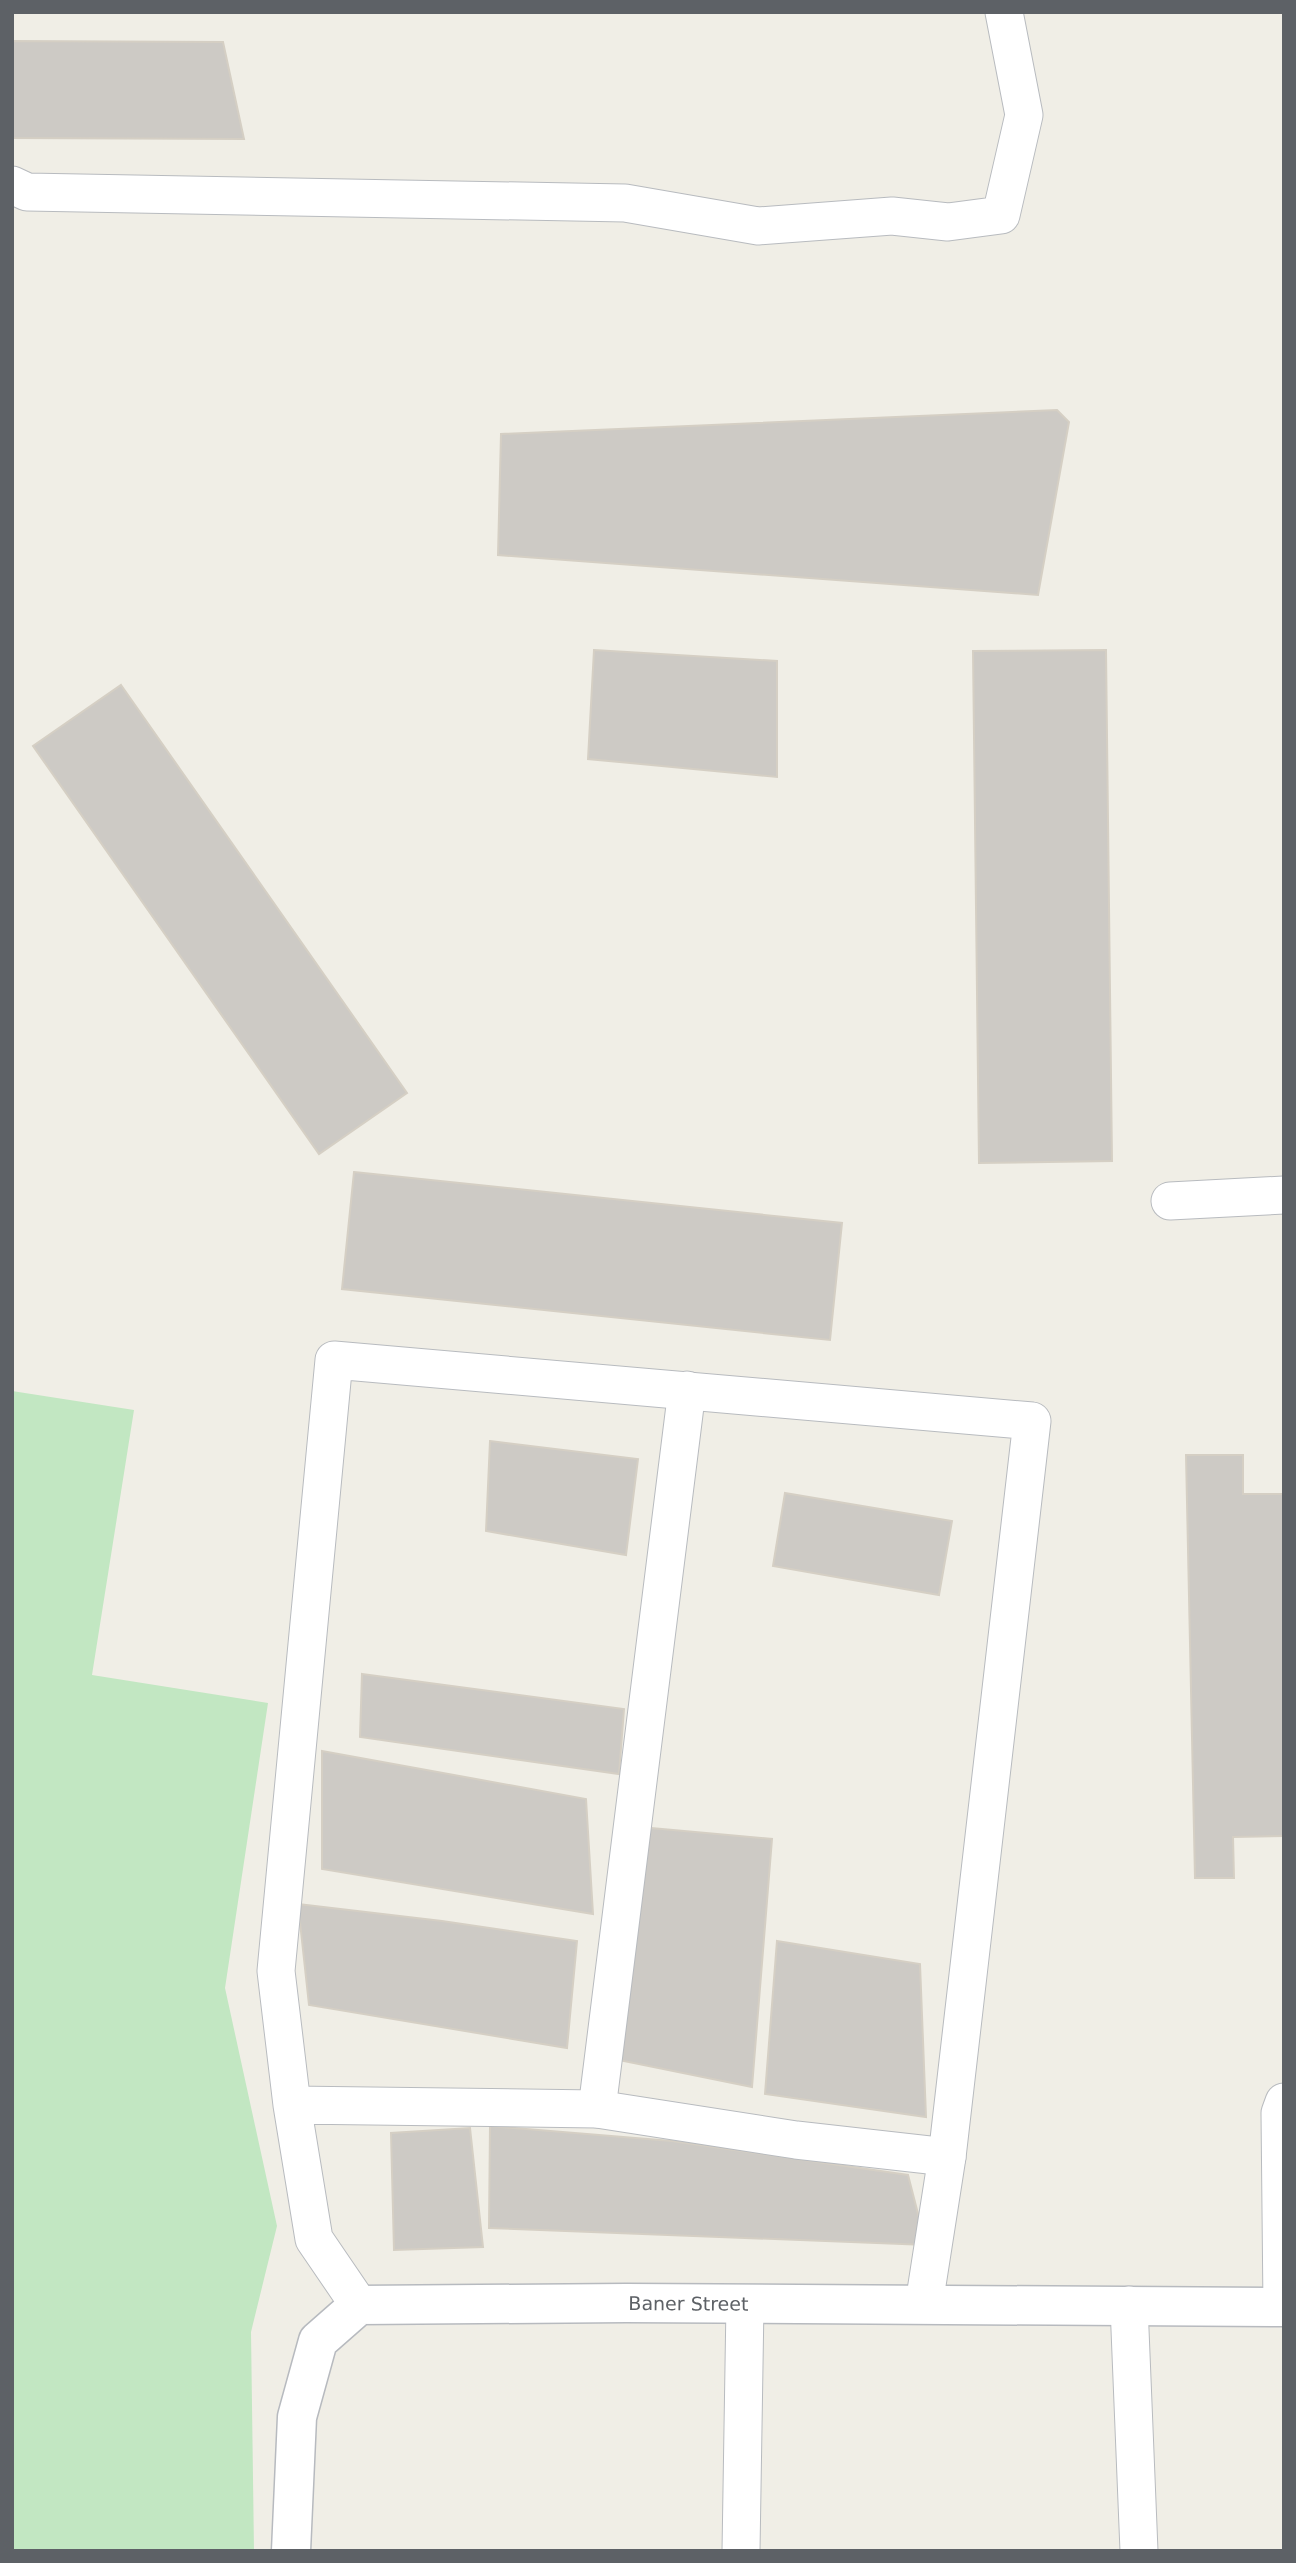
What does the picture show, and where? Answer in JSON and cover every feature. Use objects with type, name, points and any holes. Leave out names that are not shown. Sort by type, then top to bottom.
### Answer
[{"type":"street","points":[[12,185],[27,192],[625,203],[758,226],[892,216],[948,222],[1001,215],[1024,115],[1004,12]]},
{"type":"street","points":[[1170,1201],[1284,1195]]},
{"type":"street","points":[[291,2551],[297,2417],[318,2341],[359,2305],[314,2239],[292,2105],[276,1971],[334,1360],[1032,1421],[947,2157],[924,2304]]},
{"type":"street","points":[[597,2109],[687,1390]]},
{"type":"street","points":[[1283,2307],[1280,2113],[1284,2102]]},
{"type":"street","points":[[292,2105],[597,2109],[796,2140],[947,2157]]},
{"type":"street","points":[[741,2551],[745,2304]]},
{"type":"street","name":"Baner Street","points":[[359,2305],[924,2304],[1283,2307]]},
{"type":"street","points":[[1129,2305],[1139,2551]]},
{"type":"green space","points":[[12,1391],[134,1410],[92,1675],[268,1703],[225,1988],[277,2226],[251,2332],[254,2551],[12,2551]]},
{"type":"building","points":[[12,41],[223,42],[244,139],[12,138]]},
{"type":"building","points":[[1057,410],[1069,422],[1038,595],[498,555],[501,434]]},
{"type":"building","points":[[594,650],[777,661],[777,777],[588,759]]},
{"type":"building","points":[[1106,650],[1112,1161],[979,1163],[973,651]]},
{"type":"building","points":[[121,685],[407,1093],[319,1154],[33,746]]},
{"type":"building","points":[[354,1172],[842,1223],[830,1340],[342,1289]]},
{"type":"building","points":[[490,1441],[638,1459],[626,1555],[486,1531]]},
{"type":"building","points":[[1186,1455],[1243,1455],[1243,1494],[1284,1494],[1284,1836],[1233,1837],[1234,1878],[1195,1878]]},
{"type":"building","points":[[785,1493],[952,1521],[939,1595],[773,1566]]},
{"type":"building","points":[[362,1674],[624,1709],[619,1774],[360,1737]]},
{"type":"building","points":[[322,1751],[586,1799],[593,1914],[322,1869]]},
{"type":"building","points":[[640,1827],[772,1839],[752,2087],[604,2057]]},
{"type":"building","points":[[298,1904],[577,1941],[567,2048],[309,2005]]},
{"type":"building","points":[[777,1941],[920,1964],[926,2117],[765,2094]]},
{"type":"building","points":[[490,2126],[672,2141],[908,2175],[926,2245],[489,2228]]},
{"type":"building","points":[[470,2128],[483,2247],[394,2250],[391,2133]]}]
